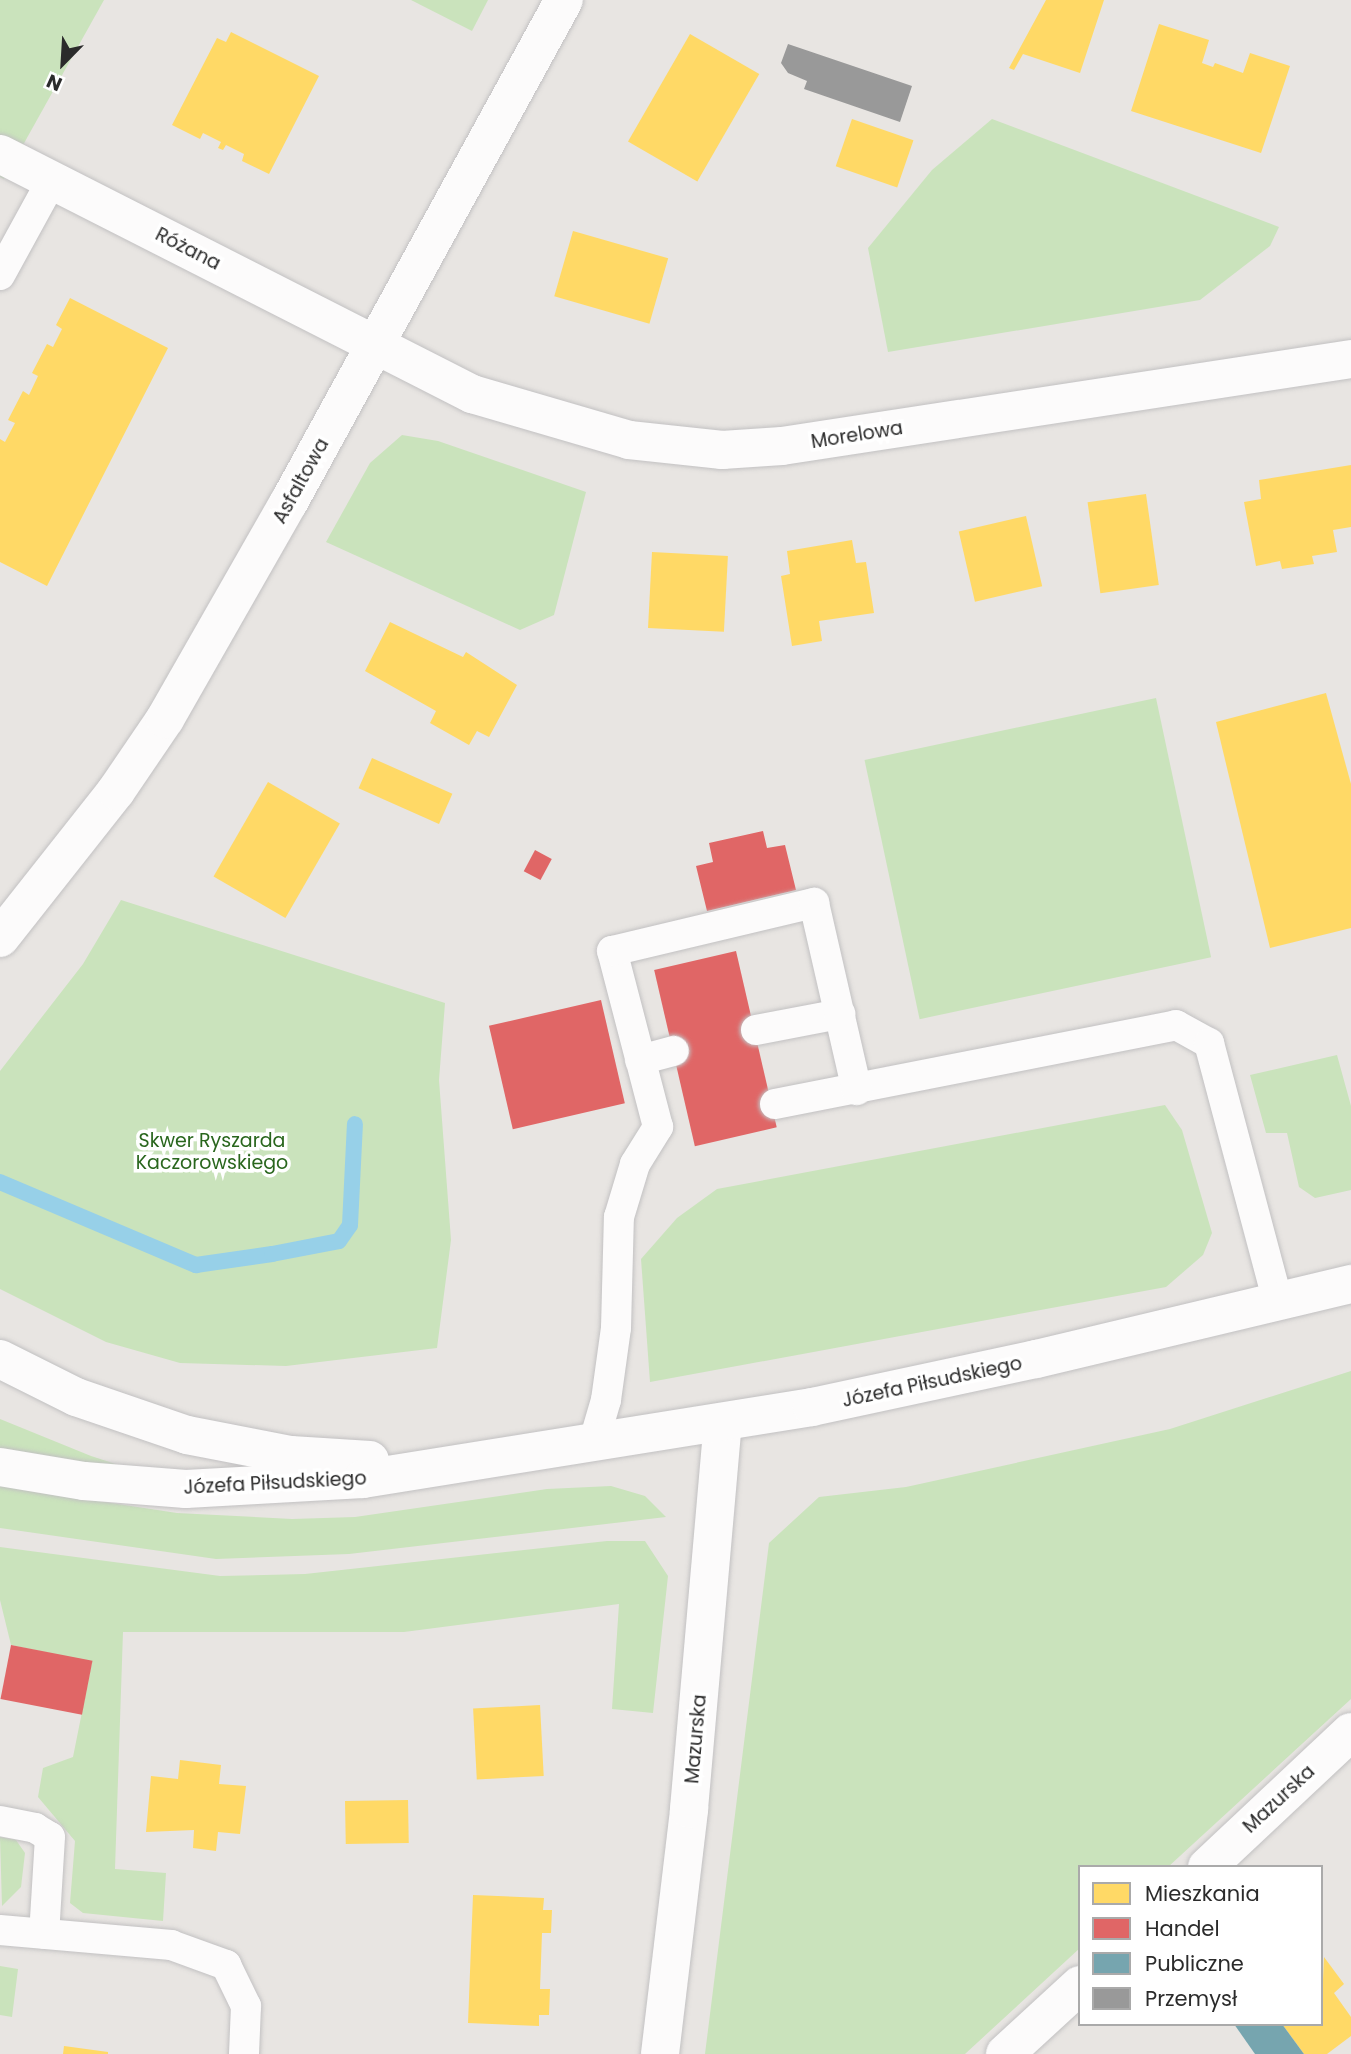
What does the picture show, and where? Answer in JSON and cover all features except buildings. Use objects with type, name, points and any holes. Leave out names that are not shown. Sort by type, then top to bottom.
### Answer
[{"type":"street","name":"Asfaltowa","points":[[0,938],[116,791],[159,728],[376,345],[564,0]]},
{"type":"street","name":"Różana","points":[[0,154],[376,345]]},
{"type":"street","name":"Morelowa","points":[[376,345],[472,394],[583,428],[629,440],[722,450],[803,443],[1351,359]]},
{"type":"street","name":"Józefa Piłsudskiego","points":[[0,1467],[134,1486],[242,1488],[363,1479],[508,1452],[723,1422],[1009,1365],[1351,1284]]},
{"type":"street","name":"Józefa Piłsudskiego","points":[[0,1359],[118,1414],[258,1450],[368,1460],[508,1452]]},
{"type":"street","name":"Mazurska","points":[[660,2054],[689,1809],[723,1422]]},
{"type":"street","name":"Mazurska","points":[[1209,1865],[1351,1732]]},
{"type":"street","points":[[1005,2054],[1078,1987]]},
{"type":"lane","points":[[0,275],[52,180]]},
{"type":"lane","points":[[594,1441],[606,1400],[617,1328],[618,1217],[635,1164],[657,1127],[612,951],[814,903],[857,1090]]},
{"type":"lane","points":[[756,1030],[840,1014]]},
{"type":"lane","points":[[775,1104],[857,1090],[1176,1025],[1209,1043],[1278,1303]]},
{"type":"lane","points":[[640,1060],[674,1051]]},
{"type":"lane","points":[[0,1821],[35,1828],[50,1837],[44,1934]]},
{"type":"lane","points":[[0,1930],[170,1945],[226,1965],[246,2006],[244,2054]]},
{"type":"green space","points":[[0,0],[104,0],[4,179],[0,177]]},
{"type":"green space","points":[[411,0],[488,0],[472,31]]},
{"type":"green space","points":[[992,119],[1279,227],[1270,246],[1200,300],[888,352],[868,248],[932,170]]},
{"type":"green space","points":[[402,435],[438,441],[586,492],[554,615],[520,630],[326,542],[370,463]]},
{"type":"green space","points":[[1156,698],[1211,957],[920,1019],[865,760]]},
{"type":"green space","name":"Skwer Ryszarda Kaczorowskiego","points":[[121,900],[445,1003],[439,1080],[451,1240],[437,1348],[286,1366],[180,1363],[106,1342],[0,1289],[0,1071],[83,964]]},
{"type":"green space","points":[[1337,1055],[1351,1106],[1351,1190],[1315,1198],[1299,1187],[1287,1133],[1266,1133],[1250,1075]]},
{"type":"green space","points":[[1165,1105],[1182,1130],[1212,1233],[1203,1255],[1166,1287],[650,1382],[641,1259],[677,1218],[717,1189]]},
{"type":"green space","points":[[1351,1371],[1351,1699],[1170,1865],[1078,1865],[1078,1950],[965,2054],[705,2054],[769,1543],[819,1497],[906,1487],[1170,1429]]},
{"type":"green space","points":[[0,1419],[91,1456],[165,1480],[0,1450]]},
{"type":"green space","points":[[0,1486],[177,1513],[292,1519],[355,1517],[547,1489],[611,1486],[645,1496],[666,1517],[349,1554],[216,1559],[0,1528]]},
{"type":"green space","points":[[607,1541],[645,1541],[668,1576],[653,1713],[612,1709],[619,1604],[404,1632],[123,1632],[115,1869],[166,1873],[163,1921],[83,1913],[70,1903],[75,1841],[38,1797],[43,1768],[73,1757],[92,1662],[11,1645],[0,1600],[0,1547],[220,1576],[305,1574]]},
{"type":"green space","points":[[0,1837],[16,1840],[25,1853],[21,1887],[2,1906]]},
{"type":"green space","points":[[0,1966],[18,1969],[12,2017],[0,2015]]},
{"type":"waterway","points":[[0,1182],[196,1265],[272,1254],[339,1241],[350,1225],[355,1124]]}]
